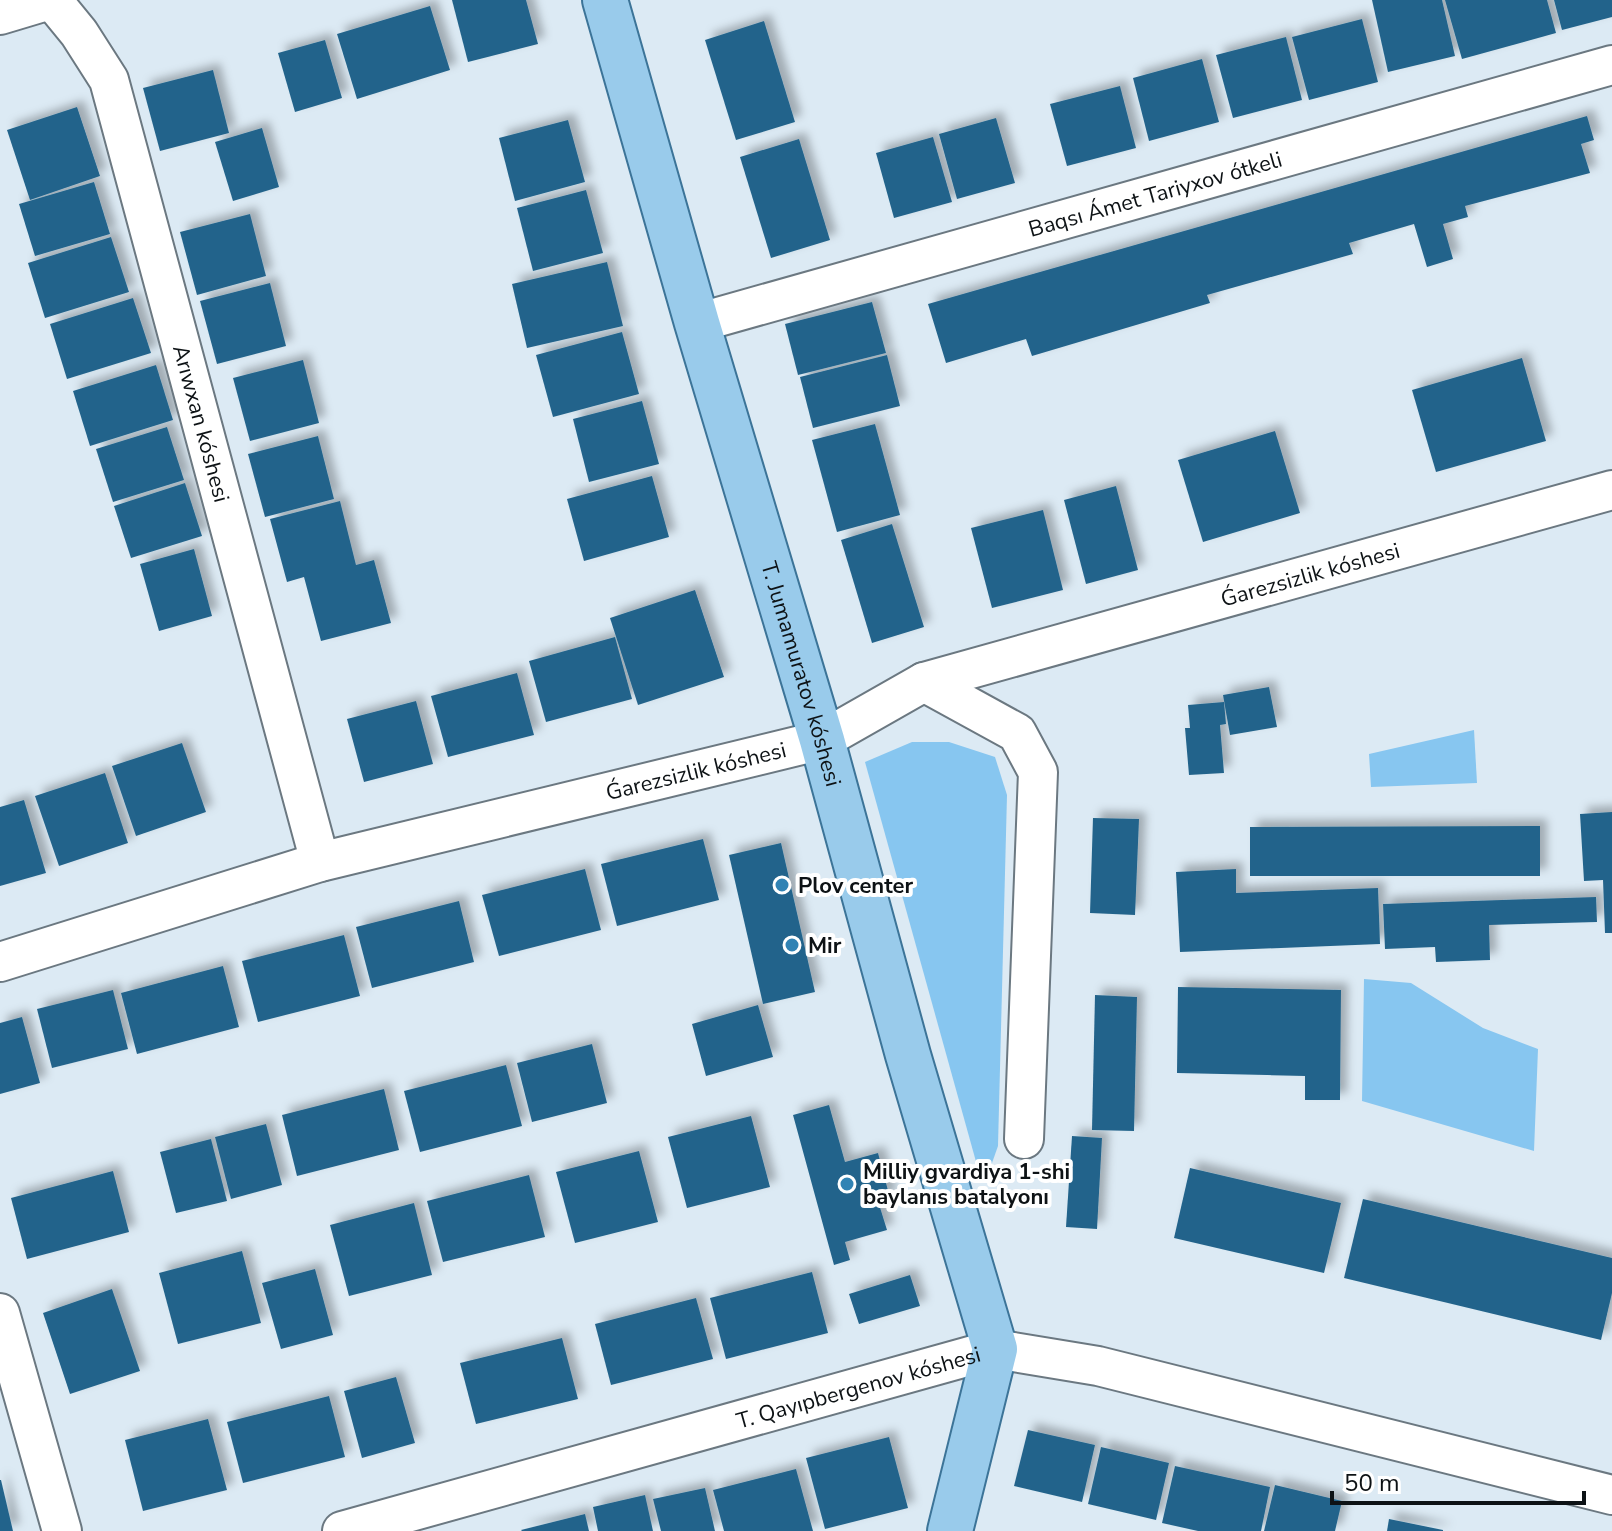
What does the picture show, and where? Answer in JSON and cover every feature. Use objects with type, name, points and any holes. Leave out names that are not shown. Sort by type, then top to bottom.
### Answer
[{"type":"main road","name":"T. Jumamuratov kóshesi","points":[[605,0],[697,323],[822,740],[908,1055],[995,1349]]},
{"type":"main road","points":[[950,1531],[995,1349]]},
{"type":"street","points":[[0,15],[51,0]]},
{"type":"street","name":"Arıwxan kóshesi","points":[[51,0],[79,33],[109,80],[320,862]]},
{"type":"street","name":"Baqsı Ámet Tariyxov ótkeli","points":[[697,323],[1612,65]]},
{"type":"street","name":"Ǵarezsizlik kóshesi","points":[[0,962],[320,862],[822,740],[924,682],[1612,490]]},
{"type":"street","points":[[924,682],[1017,733],[1038,772],[1024,1139]]},
{"type":"street","points":[[0,1313],[62,1531]]},
{"type":"street","name":"T. Qayıpbergenov kóshesi","points":[[342,1531],[995,1349],[1098,1366],[1612,1495]]},
{"type":"shaded area","points":[[1474,730],[1477,783],[1371,787],[1369,754]]},
{"type":"shaded area","points":[[912,742],[949,742],[995,757],[1007,795],[998,1146],[992,1163],[980,1176],[865,762]]},
{"type":"shaded area","points":[[1364,979],[1411,983],[1483,1028],[1538,1049],[1534,1151],[1362,1101]]},
{"type":"building","points":[[452,0],[526,0],[538,44],[468,62]]},
{"type":"building","points":[[1372,0],[1442,0],[1455,56],[1388,72]]},
{"type":"building","points":[[1445,0],[1547,0],[1556,33],[1462,59]]},
{"type":"building","points":[[1554,0],[1612,0],[1612,17],[1562,30]]},
{"type":"building","points":[[430,6],[450,70],[357,99],[337,34]]},
{"type":"building","points":[[1362,19],[1378,82],[1309,100],[1292,37]]},
{"type":"building","points":[[764,21],[795,122],[736,140],[705,40]]},
{"type":"building","points":[[1286,37],[1302,100],[1233,118],[1216,55]]},
{"type":"building","points":[[325,40],[342,98],[295,112],[278,53]]},
{"type":"building","points":[[1202,59],[1219,122],[1149,141],[1133,78]]},
{"type":"building","points":[[213,70],[229,133],[160,151],[143,88]]},
{"type":"building","points":[[1120,86],[1136,148],[1067,166],[1050,104]]},
{"type":"building","points":[[77,107],[100,176],[30,200],[7,130]]},
{"type":"building","points":[[1587,116],[1594,140],[1581,144],[1590,173],[1465,206],[1468,217],[1443,224],[1453,259],[1427,267],[1414,224],[1349,243],[1353,254],[1207,295],[1210,303],[1032,356],[1026,339],[946,363],[928,304]]},
{"type":"building","points":[[996,118],[1015,183],[957,199],[939,134]]},
{"type":"building","points":[[568,120],[585,182],[515,201],[499,138]]},
{"type":"building","points":[[262,128],[279,187],[233,201],[215,142]]},
{"type":"building","points":[[933,137],[952,202],[894,218],[876,153]]},
{"type":"building","points":[[799,139],[830,240],[771,258],[740,157]]},
{"type":"building","points":[[94,182],[110,234],[35,256],[19,204]]},
{"type":"building","points":[[586,190],[603,253],[533,271],[517,208]]},
{"type":"building","points":[[250,214],[266,276],[197,295],[180,232]]},
{"type":"building","points":[[111,237],[129,292],[45,318],[28,263]]},
{"type":"building","points":[[607,262],[623,326],[527,348],[512,284]]},
{"type":"building","points":[[270,283],[286,346],[217,364],[200,301]]},
{"type":"building","points":[[133,298],[151,353],[67,379],[50,324]]},
{"type":"building","points":[[872,302],[886,353],[798,375],[785,324]]},
{"type":"building","points":[[622,332],[639,394],[553,417],[536,355]]},
{"type":"building","points":[[887,355],[900,406],[813,428],[800,377]]},
{"type":"building","points":[[1522,358],[1546,441],[1436,472],[1412,390]]},
{"type":"building","points":[[303,360],[319,423],[250,441],[233,378]]},
{"type":"building","points":[[156,365],[173,420],[90,446],[73,391]]},
{"type":"building","points":[[642,401],[659,464],[589,482],[573,419]]},
{"type":"building","points":[[875,424],[900,515],[837,532],[812,440]]},
{"type":"building","points":[[167,427],[184,480],[113,502],[96,449]]},
{"type":"building","points":[[1275,431],[1300,513],[1203,542],[1178,460]]},
{"type":"building","points":[[318,436],[334,499],[265,517],[248,454]]},
{"type":"building","points":[[652,476],[669,537],[584,561],[567,499]]},
{"type":"building","points":[[185,483],[202,536],[131,558],[114,506]]},
{"type":"building","points":[[1116,486],[1138,570],[1086,584],[1064,500]]},
{"type":"building","points":[[340,501],[356,565],[374,560],[391,623],[321,641],[304,577],[287,582],[270,519]]},
{"type":"building","points":[[1043,510],[1063,590],[992,608],[971,528]]},
{"type":"building","points":[[892,524],[924,627],[872,643],[841,540]]},
{"type":"building","points":[[194,549],[212,616],[159,631],[140,564]]},
{"type":"building","points":[[695,590],[724,677],[638,705],[610,618]]},
{"type":"building","points":[[615,637],[632,699],[546,722],[529,661]]},
{"type":"building","points":[[517,673],[534,735],[448,757],[431,696]]},
{"type":"building","points":[[1269,687],[1277,727],[1230,735],[1223,695]]},
{"type":"building","points":[[416,701],[433,764],[364,782],[347,719]]},
{"type":"building","points":[[1224,702],[1226,724],[1220,725],[1224,773],[1189,775],[1185,728],[1190,728],[1188,705]]},
{"type":"building","points":[[182,743],[206,812],[136,836],[112,766]]},
{"type":"building","points":[[105,773],[128,843],[59,866],[35,796]]},
{"type":"building","points":[[24,800],[46,873],[0,886],[0,807]]},
{"type":"building","points":[[1612,812],[1612,933],[1605,933],[1603,880],[1584,881],[1580,814]]},
{"type":"building","points":[[1093,818],[1139,819],[1135,915],[1090,913]]},
{"type":"building","points":[[1540,826],[1540,876],[1250,876],[1250,827]]},
{"type":"building","points":[[703,839],[719,900],[617,926],[601,864]]},
{"type":"building","points":[[781,843],[815,992],[763,1004],[729,855]]},
{"type":"building","points":[[585,869],[601,930],[499,956],[482,895]]},
{"type":"building","points":[[1236,869],[1236,893],[1378,888],[1380,944],[1180,952],[1176,872]]},
{"type":"building","points":[[1596,897],[1597,922],[1489,925],[1490,960],[1436,962],[1435,947],[1385,949],[1383,904]]},
{"type":"building","points":[[459,901],[474,962],[372,988],[356,927]]},
{"type":"building","points":[[344,935],[360,996],[258,1022],[242,961]]},
{"type":"building","points":[[223,966],[239,1027],[137,1054],[121,993]]},
{"type":"building","points":[[1178,987],[1341,990],[1340,1100],[1305,1100],[1305,1076],[1177,1073]]},
{"type":"building","points":[[113,990],[128,1049],[52,1068],[37,1009]]},
{"type":"building","points":[[1095,995],[1137,997],[1134,1131],[1092,1130]]},
{"type":"building","points":[[758,1005],[773,1057],[706,1076],[692,1024]]},
{"type":"building","points":[[22,1017],[40,1083],[0,1094],[0,1023]]},
{"type":"building","points":[[592,1044],[607,1103],[532,1122],[517,1063]]},
{"type":"building","points":[[506,1065],[522,1126],[420,1152],[404,1091]]},
{"type":"building","points":[[384,1089],[399,1150],[297,1176],[282,1115]]},
{"type":"building","points":[[829,1105],[845,1162],[878,1153],[890,1198],[878,1201],[887,1230],[845,1242],[850,1260],[834,1265],[793,1115]]},
{"type":"building","points":[[751,1116],[770,1187],[687,1208],[668,1137]]},
{"type":"building","points":[[266,1124],[282,1185],[231,1199],[215,1137]]},
{"type":"building","points":[[1072,1136],[1102,1138],[1097,1229],[1066,1227]]},
{"type":"building","points":[[211,1139],[227,1201],[176,1213],[160,1152]]},
{"type":"building","points":[[639,1151],[658,1222],[575,1243],[556,1172]]},
{"type":"building","points":[[1190,1168],[1341,1203],[1324,1273],[1174,1238]]},
{"type":"building","points":[[113,1171],[129,1232],[27,1259],[11,1198]]},
{"type":"building","points":[[529,1175],[545,1237],[443,1262],[427,1201]]},
{"type":"building","points":[[1363,1199],[1612,1258],[1612,1293],[1601,1340],[1344,1278]]},
{"type":"building","points":[[414,1203],[432,1275],[349,1296],[330,1225]]},
{"type":"building","points":[[242,1251],[261,1323],[178,1344],[159,1273]]},
{"type":"building","points":[[315,1269],[333,1335],[281,1349],[262,1283]]},
{"type":"building","points":[[812,1272],[828,1333],[726,1359],[710,1298]]},
{"type":"building","points":[[910,1275],[920,1306],[859,1324],[849,1294]]},
{"type":"building","points":[[112,1289],[140,1371],[70,1394],[43,1313]]},
{"type":"building","points":[[696,1298],[713,1359],[611,1385],[595,1324]]},
{"type":"building","points":[[562,1338],[578,1399],[476,1424],[460,1363]]},
{"type":"building","points":[[396,1377],[415,1443],[362,1458],[344,1391]]},
{"type":"building","points":[[329,1396],[345,1457],[243,1483],[227,1422]]},
{"type":"building","points":[[208,1419],[227,1490],[143,1511],[125,1440]]},
{"type":"building","points":[[1028,1430],[1095,1445],[1082,1502],[1014,1486]]},
{"type":"building","points":[[889,1437],[908,1508],[825,1529],[806,1458]]},
{"type":"building","points":[[1101,1447],[1169,1463],[1156,1520],[1088,1504]]},
{"type":"building","points":[[1175,1466],[1270,1487],[1261,1531],[1198,1531],[1162,1523]]},
{"type":"building","points":[[796,1469],[813,1531],[724,1531],[713,1490]]},
{"type":"building","points":[[1,1480],[13,1531],[0,1531]]},
{"type":"building","points":[[1275,1485],[1342,1501],[1335,1531],[1264,1531]]},
{"type":"building","points":[[705,1488],[715,1531],[661,1531],[653,1499]]},
{"type":"building","points":[[645,1495],[653,1531],[598,1531],[593,1507]]},
{"type":"building","points":[[585,1514],[589,1531],[521,1530]]},
{"type":"building","points":[[1389,1519],[1443,1530],[1443,1531],[1387,1531]]},
{"type":"place","name":"Plov center","points":[[782,885]]},
{"type":"place","name":"Mir","points":[[792,945]]},
{"type":"place","name":"Milliy gvardiya 1-shi baylanıs batalyonı","points":[[847,1184]]}]
